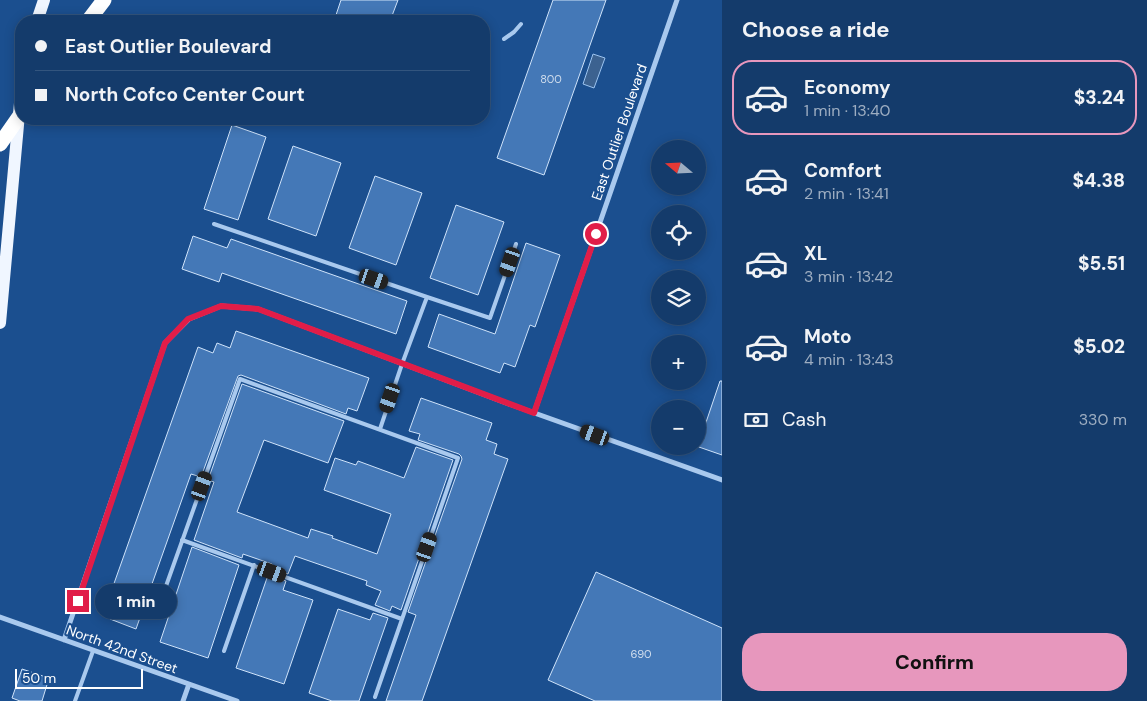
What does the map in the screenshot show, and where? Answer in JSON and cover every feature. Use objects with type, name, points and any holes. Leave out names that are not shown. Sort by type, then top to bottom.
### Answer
[{"type":"highway","points":[[93,15],[104,0]]},
{"type":"highway","points":[[0,144],[15,123]]},
{"type":"main road","points":[[39,15],[44,0]]},
{"type":"main road","points":[[0,323],[18,125]]},
{"type":"street","name":"East Outlier Boulevard","points":[[534,413],[677,0]]},
{"type":"street","points":[[64,640],[165,343],[188,319],[221,306],[258,309],[534,413],[722,480]]},
{"type":"street","name":"North 42nd Street","points":[[0,617],[237,701]]},
{"type":"street","points":[[183,701],[189,684]]},
{"type":"lane","points":[[504,38],[514,32],[520,24]]},
{"type":"lane","points":[[214,224],[490,318],[516,244]]},
{"type":"lane","points":[[380,429],[427,297]]},
{"type":"lane","points":[[156,614],[240,379],[458,458],[375,697]]},
{"type":"lane","points":[[182,540],[402,619]]},
{"type":"lane","points":[[224,651],[254,566]]},
{"type":"lane","points":[[75,701],[93,651]]},
{"type":"water","points":[[593,54],[605,58],[594,88],[583,84]]},
{"type":"building","points":[[341,0],[398,0],[392,15],[336,15]]},
{"type":"building","points":[[553,0],[606,0],[544,175],[497,158]]},
{"type":"building","points":[[232,125],[266,137],[238,220],[204,209]]},
{"type":"building","points":[[293,146],[341,163],[316,236],[268,219]]},
{"type":"building","points":[[375,176],[422,193],[396,265],[349,248]]},
{"type":"building","points":[[456,205],[504,222],[478,295],[430,278]]},
{"type":"building","points":[[193,236],[227,248],[231,239],[407,301],[396,334],[222,273],[219,282],[182,269]]},
{"type":"building","points":[[526,243],[560,255],[535,327],[530,325],[515,367],[504,363],[500,373],[428,347],[439,314],[495,334]]},
{"type":"building","points":[[236,331],[369,378],[357,411],[348,408],[346,414],[241,375],[238,376],[201,477],[191,474],[136,629],[110,619],[113,609],[106,606],[198,347],[213,353],[217,343],[230,348]]},
{"type":"building","points":[[720,381],[722,381],[722,455],[706,449],[706,422]]},
{"type":"building","points":[[242,384],[344,421],[328,463],[264,440],[237,512],[308,538],[311,529],[377,554],[391,514],[324,490],[335,458],[356,465],[358,461],[404,478],[416,447],[453,460],[401,610],[392,606],[390,611],[375,605],[381,591],[366,585],[367,581],[295,556],[288,574],[271,568],[272,564],[243,554],[242,558],[194,540],[214,482],[208,480]]},
{"type":"building","points":[[421,398],[492,423],[486,440],[497,444],[494,454],[508,459],[422,701],[386,701],[416,615],[408,612],[462,459],[459,454],[418,440],[420,434],[409,431]]},
{"type":"building","points":[[192,547],[239,565],[208,658],[160,642]]},
{"type":"building","points":[[596,572],[722,628],[722,701],[595,701],[548,680]]},
{"type":"building","points":[[268,575],[286,581],[283,590],[313,600],[284,684],[236,668]]},
{"type":"building","points":[[338,609],[370,620],[373,613],[388,618],[359,701],[332,701],[309,693]]},
{"type":"building","points":[[22,669],[49,678],[42,701],[20,701],[12,698]]},
{"type":"route","points":[[78,601],[165,343],[188,319],[221,306],[258,309],[534,413],[596,234]]}]
